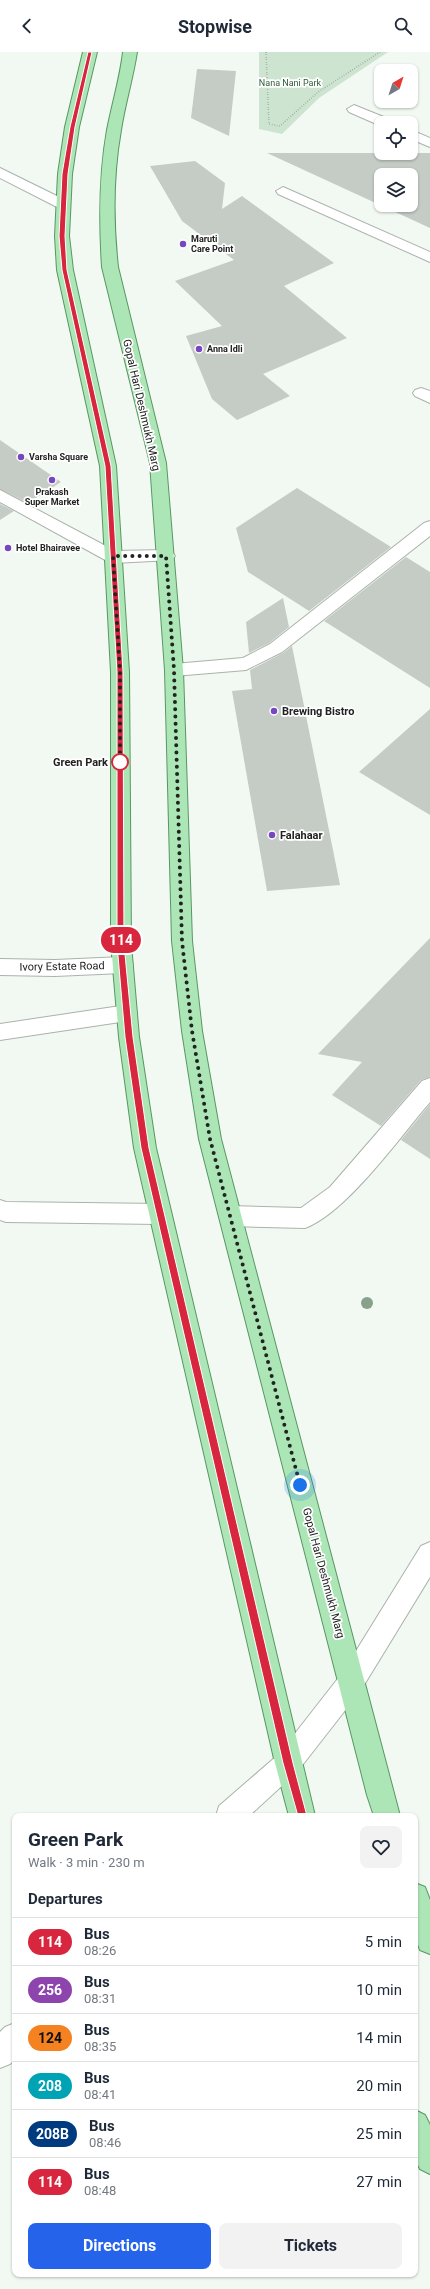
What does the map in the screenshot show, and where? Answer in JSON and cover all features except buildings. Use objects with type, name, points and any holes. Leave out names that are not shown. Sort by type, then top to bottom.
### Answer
[{"type":"main road","name":"Gopal Hari Deshmukh Marg","points":[[130,52],[114,129],[108,175],[106,234],[110,267],[158,463],[174,670],[182,941],[192,1031],[210,1139],[352,1681],[380,1795],[386,1813]]},
{"type":"main road","points":[[88,53],[72,127],[62,204],[65,270],[108,466],[120,672],[121,944],[127,1013],[145,1148],[288,1763],[301,1813]]},
{"type":"main road","points":[[418,1906],[430,1940]]},
{"type":"main road","points":[[418,2132],[430,2160]]},
{"type":"street","points":[[354,109],[374,118]]},
{"type":"street","points":[[418,137],[430,143]]},
{"type":"street","points":[[0,172],[62,204]]},
{"type":"street","points":[[283,190],[430,258]]},
{"type":"street","points":[[0,495],[113,556],[166,556]]},
{"type":"street","points":[[174,670],[246,664],[276,648],[430,527]]},
{"type":"street","name":"Ivory Estate Road","points":[[0,967],[55,968],[123,965]]},
{"type":"street","points":[[0,1032],[127,1013]]},
{"type":"street","points":[[230,1216],[305,1218],[338,1194],[430,1087]]},
{"type":"street","points":[[0,1210],[6,1212],[160,1214]]},
{"type":"street","points":[[232,1813],[288,1763],[352,1681],[430,1554]]},
{"type":"street","points":[[0,2054],[12,2040]]},
{"type":"path","points":[[266,52],[269,124],[280,126],[318,92],[380,52]]},
{"type":"green space","name":"Nana Nani Park","points":[[259,52],[388,52],[319,98],[282,134],[259,129]]},
{"type":"bus line","name":"114","points":[[90,52],[72,127],[62,204],[62,236],[65,270],[108,466],[120,672],[121,944],[129,1037],[145,1148],[288,1763],[301,1813]]},
{"type":"place","name":"Maruti Care Point","points":[[183,244]]},
{"type":"place","name":"Anna Idli","points":[[199,349]]},
{"type":"place","name":"Varsha Square","points":[[21,457]]},
{"type":"place","name":"Prakash Super Market","points":[[52,480]]},
{"type":"place","name":"Hotel Bhairavee","points":[[8,548]]},
{"type":"place","name":"Brewing Bistro","points":[[274,711]]},
{"type":"place","name":"Green Park","points":[[120,762]]},
{"type":"place","name":"Falahaar","points":[[272,835]]},
{"type":"route","points":[[120,762],[120,768],[120,672],[113,556],[166,556],[174,670],[182,941],[192,1031],[210,1139],[300,1485]]}]
